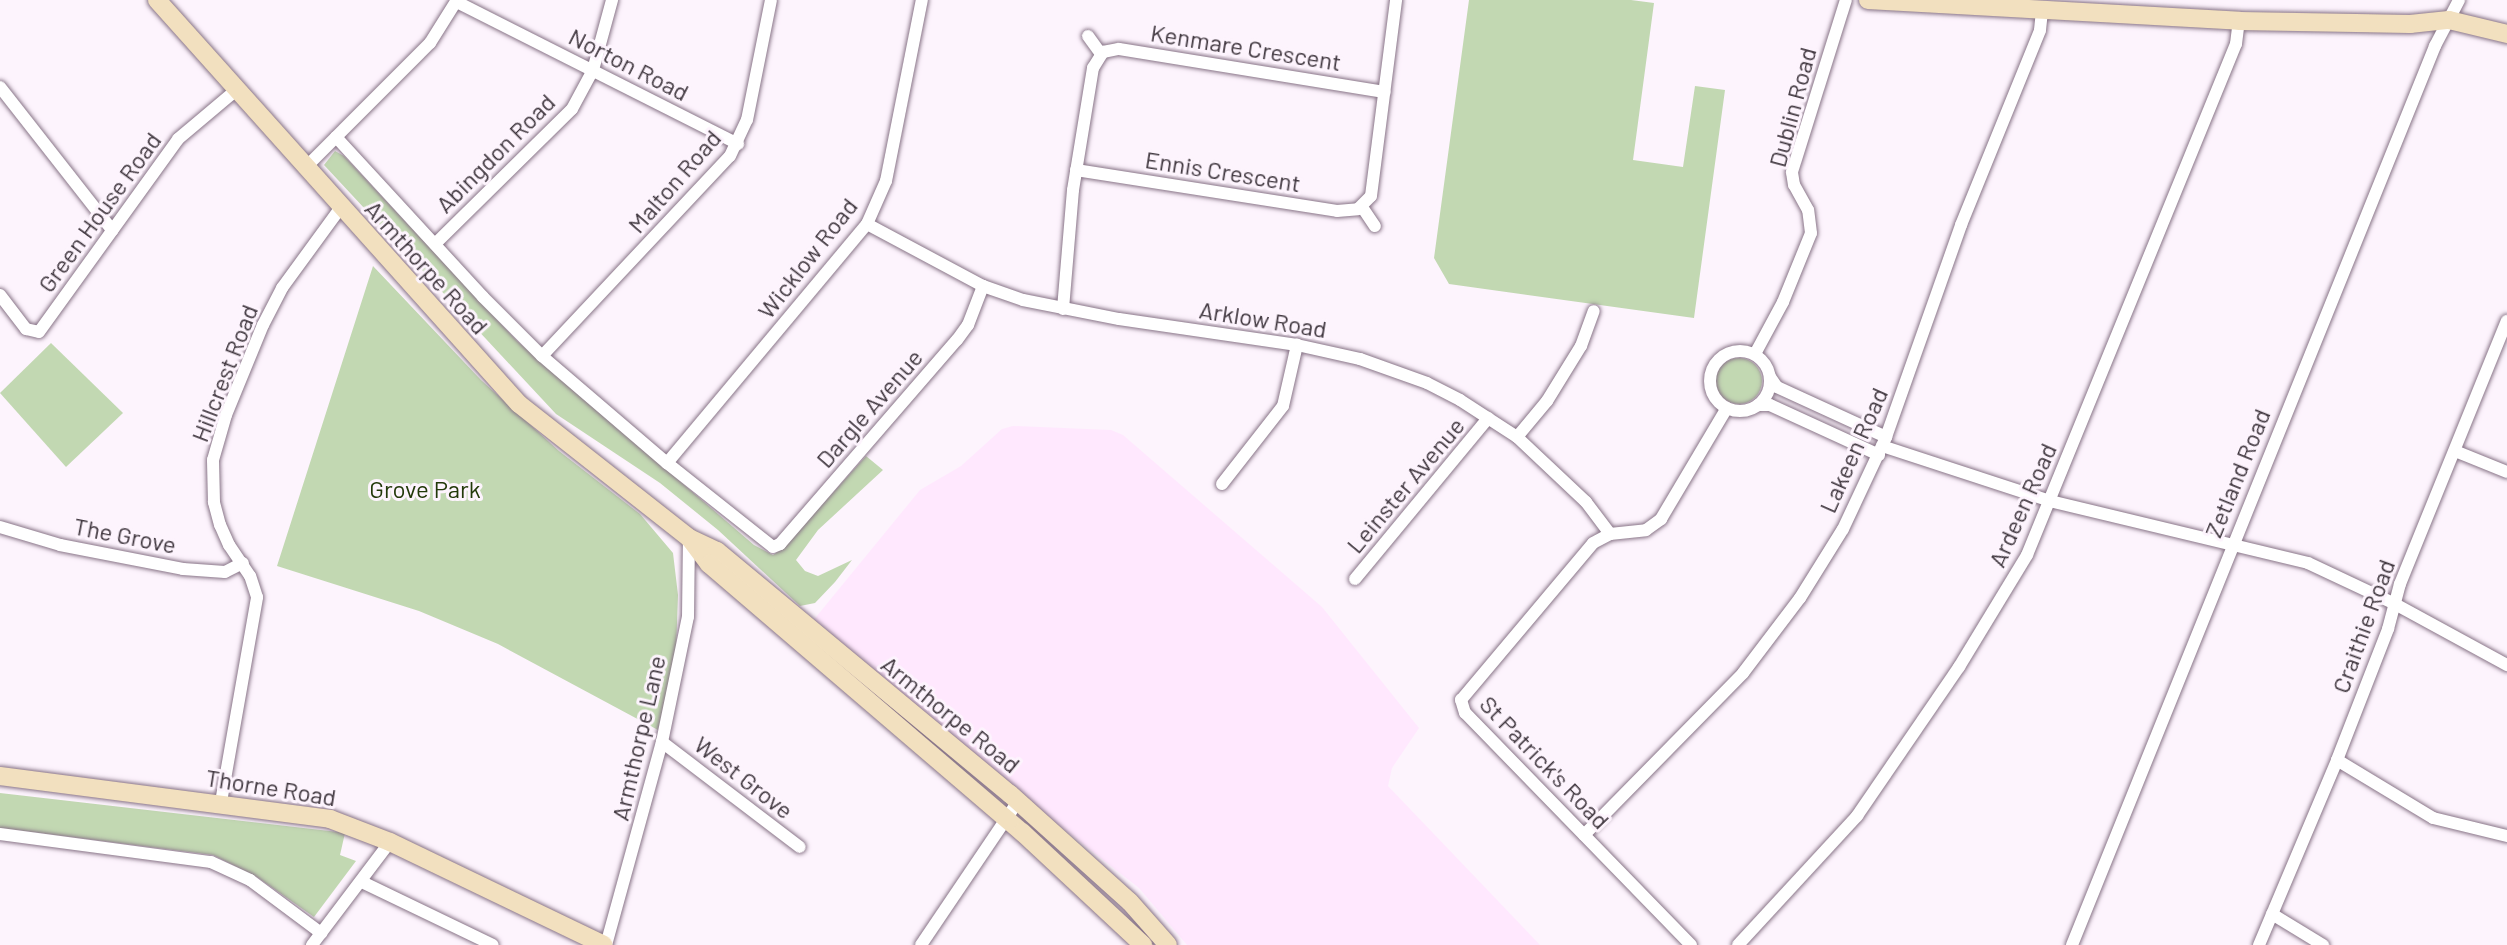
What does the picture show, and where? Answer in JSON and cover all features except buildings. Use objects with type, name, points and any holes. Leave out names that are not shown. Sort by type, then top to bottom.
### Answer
[{"type":"street","name":"Armthorpe Road","points":[[157,0],[235,91],[519,404],[689,538],[717,551],[1018,801],[1130,902],[1168,945]]},
{"type":"street","name":"Abingdon Road","points":[[435,244],[559,124],[584,90],[593,70],[612,0]]},
{"type":"street","name":"Malton Road","points":[[542,356],[738,144],[747,120],[771,0]]},
{"type":"street","name":"Wicklow Road","points":[[667,463],[867,224],[886,181],[922,0]]},
{"type":"street","points":[[1375,226],[1362,207],[1371,196],[1396,0]]},
{"type":"street","name":"Dublin Road","points":[[1755,354],[1783,302],[1811,233],[1808,210],[1794,185],[1792,172],[1846,0]]},
{"type":"street","points":[[1868,0],[2239,21],[2410,24],[2449,20],[2507,34]]},
{"type":"street","name":"Zetland Road","points":[[2072,945],[2435,46],[2459,0]]},
{"type":"street","name":"Norton Road","points":[[457,1],[738,144]]},
{"type":"street","points":[[305,168],[430,43],[457,1]]},
{"type":"street","name":"Lakeen Road","points":[[1584,835],[1710,709],[1765,646],[1843,529],[1882,446],[1961,225],[2040,30],[2042,12]]},
{"type":"street","name":"Ardeen Road","points":[[1738,945],[1857,816],[2001,600],[2027,555],[2236,44],[2239,21]]},
{"type":"street","points":[[1063,309],[1076,170],[1093,68],[1101,54],[1088,36]]},
{"type":"street","name":"Kenmare Crescent","points":[[1101,54],[1119,49],[1385,92]]},
{"type":"street","points":[[0,87],[112,230]]},
{"type":"street","name":"Green House Road","points":[[0,295],[26,329],[39,332],[178,139],[235,91]]},
{"type":"street","name":"Armthorpe Road","points":[[336,137],[542,356],[667,463],[773,547]]},
{"type":"street","name":"Ennis Crescent","points":[[1076,170],[1337,211],[1348,212],[1362,207]]},
{"type":"street","name":"Hillcrest Road","points":[[221,802],[257,597],[243,563],[220,525],[214,502],[213,460],[226,415],[263,325],[282,288],[341,207]]},
{"type":"street","name":"Arklow Road","points":[[867,224],[983,286],[1063,309],[1297,345],[1360,359],[1427,383],[1517,437],[1586,502],[1610,534]]},
{"type":"street","name":"Dargle Avenue","points":[[773,547],[780,544],[957,340],[968,325],[983,286]]},
{"type":"street","points":[[1517,437],[1547,401],[1581,346],[1594,311]]},
{"type":"street","name":"Craithie Road","points":[[2259,945],[2337,760],[2507,321]]},
{"type":"street","points":[[1222,484],[1283,406],[1297,345]]},
{"type":"street","points":[[1882,446],[1777,387],[1766,365],[1755,354],[1726,353],[1712,369],[1710,388],[1715,398],[1727,408],[1742,411],[1758,405],[1770,405],[1882,446],[2050,501],[2308,563],[2395,604],[2507,665]]},
{"type":"street","points":[[1758,405],[1766,396],[1770,377]]},
{"type":"street","points":[[1610,534],[1646,530],[1661,519],[1727,408]]},
{"type":"street","name":"Leinster Avenue","points":[[1355,579],[1488,418]]},
{"type":"street","points":[[2455,451],[2507,472]]},
{"type":"street","name":"The Grove","points":[[0,527],[60,545],[183,569],[225,572],[243,563]]},
{"type":"street","name":"St Patrick's Road","points":[[1610,534],[1593,543],[1461,700],[1465,713],[1691,945]]},
{"type":"street","name":"Armthorpe Road","points":[[689,538],[709,564],[1006,818],[1143,945]]},
{"type":"street","name":"Armthorpe Lane","points":[[605,945],[662,742],[688,617],[689,538]]},
{"type":"street","name":"West Grove","points":[[662,742],[800,847]]},
{"type":"street","points":[[2337,760],[2433,818],[2507,836]]},
{"type":"street","name":"Thorne Road","points":[[0,776],[221,802],[330,819],[390,842],[605,945]]},
{"type":"street","points":[[921,945],[1018,801]]},
{"type":"street","points":[[0,834],[211,862],[250,880],[321,933]]},
{"type":"street","points":[[312,945],[390,842]]},
{"type":"street","points":[[362,882],[493,945]]},
{"type":"street","points":[[2272,914],[2323,945]]},
{"type":"shaded area","points":[[1013,426],[1111,430],[1123,435],[1322,607],[1419,728],[1392,768],[1388,786],[1540,945],[1187,945],[1139,888],[807,628],[920,490],[961,466],[1002,429]]},
{"type":"green space","points":[[1469,0],[1631,0],[1654,3],[1633,160],[1683,167],[1695,86],[1725,90],[1694,318],[1449,284],[1434,258]]},
{"type":"green space","points":[[335,151],[344,156],[517,341],[754,545],[773,555],[784,547],[866,456],[883,470],[818,530],[796,560],[805,571],[818,576],[852,560],[835,582],[815,603],[800,606],[718,530],[660,483],[556,414],[324,165]]},
{"type":"green space","name":"Grove Park","points":[[373,266],[481,380],[559,451],[640,514],[673,553],[678,595],[676,651],[658,730],[498,644],[419,611],[277,566]]},
{"type":"green space","points":[[51,343],[123,413],[66,467],[0,393]]},
{"type":"green space","points":[[1739,358],[1755,365],[1762,381],[1755,397],[1739,404],[1723,397],[1716,381],[1723,365]]},
{"type":"green space","points":[[0,793],[345,833],[340,855],[356,861],[314,917],[257,877],[213,855],[0,828]]}]
